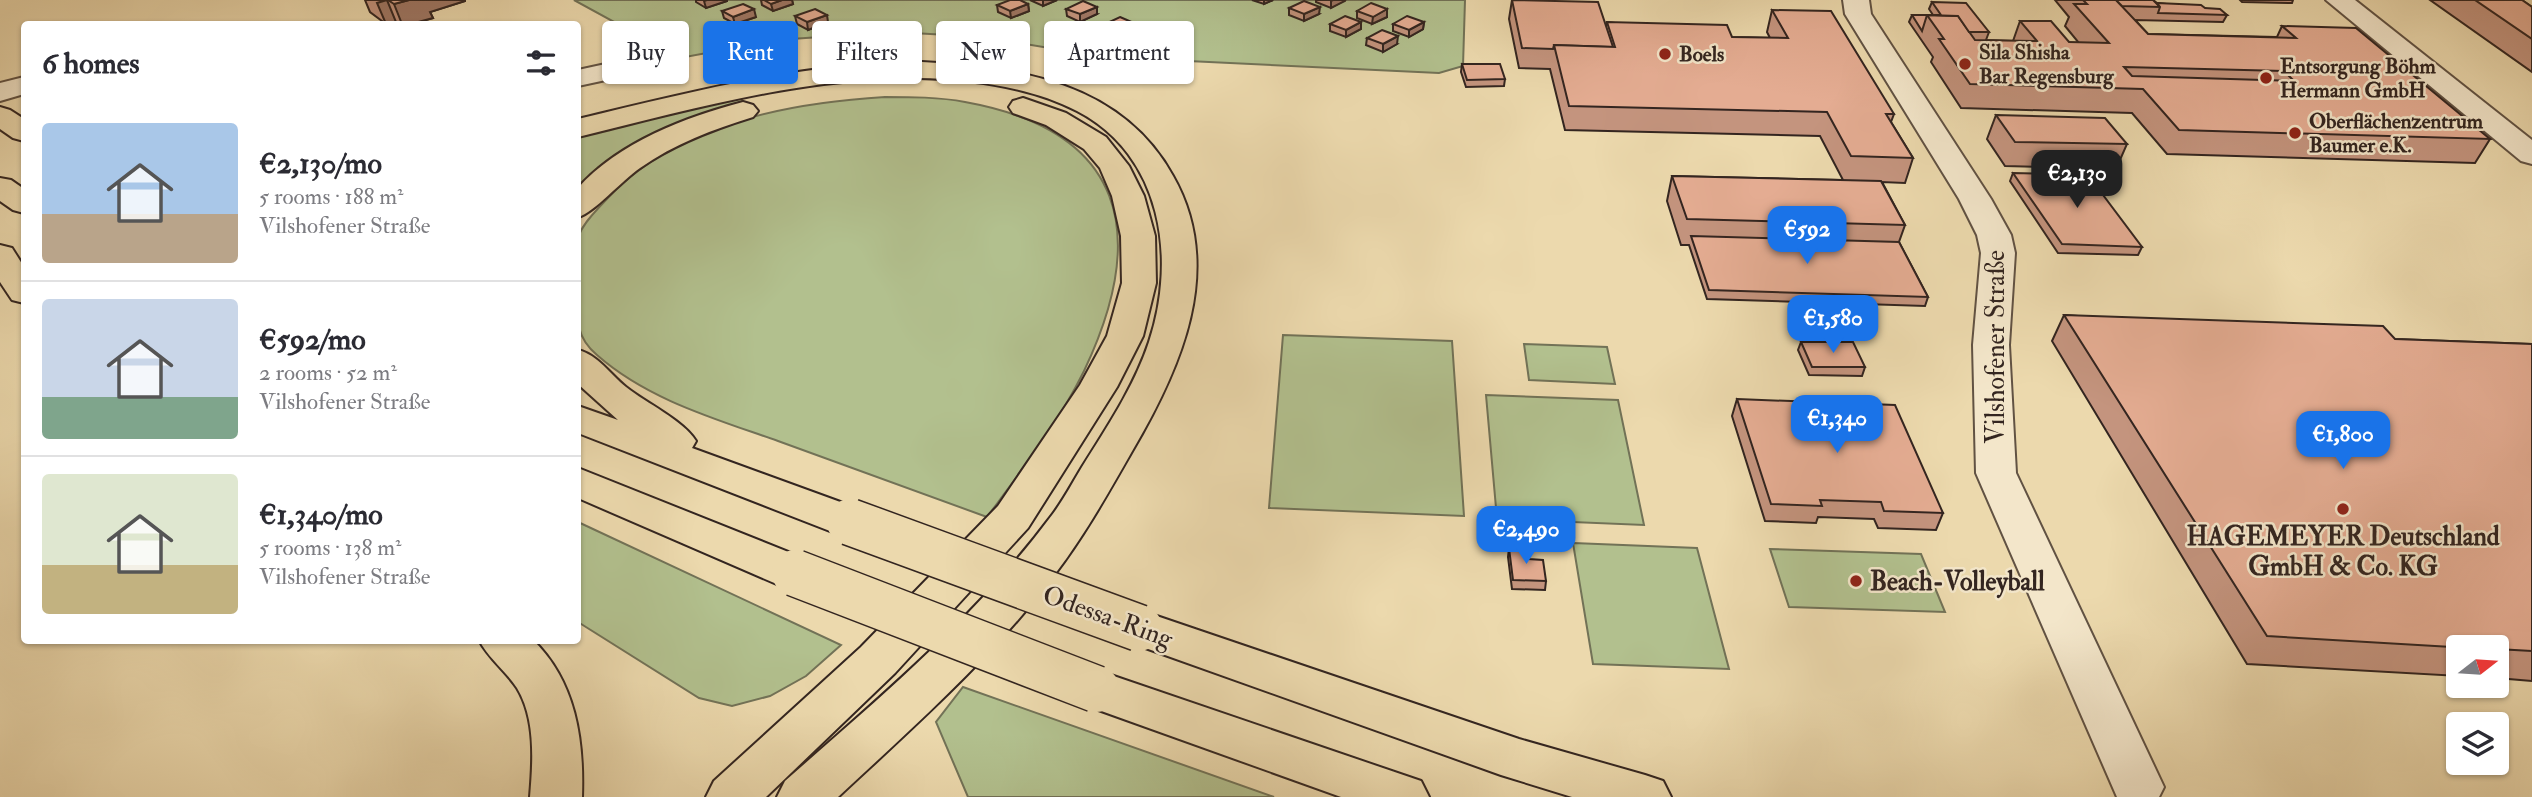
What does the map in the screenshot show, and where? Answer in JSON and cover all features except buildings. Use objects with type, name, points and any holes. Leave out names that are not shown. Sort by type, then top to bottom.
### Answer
[{"type":"highway","points":[[581,127],[795,80],[902,70],[981,75],[1063,95],[1103,113],[1130,135],[1151,158],[1167,190],[1179,233],[1180,282],[1168,340],[1135,414],[1065,529],[996,612],[877,729],[803,797]]},
{"type":"highway","points":[[581,203],[622,166],[664,142],[719,118],[779,102],[838,91],[915,89],[971,94],[1056,119],[1095,143],[1114,166],[1128,196],[1138,236],[1139,283],[1125,336],[1084,409],[1013,517],[878,660],[732,797]]},
{"type":"highway","points":[[0,187],[21,201]]},
{"type":"highway","points":[[0,255],[21,288]]},
{"type":"highway","points":[[581,366],[642,419],[750,486]]},
{"type":"highway","name":"Odessa-Ring","points":[[581,420],[750,486],[1139,628],[1519,760],[1645,797]]},
{"type":"highway","points":[[581,483],[795,573],[1096,689],[1403,797]]},
{"type":"highway","points":[[505,644],[534,677],[553,712],[559,755],[556,797]]},
{"type":"street","name":"Vilshofener Straße","points":[[1856,0],[1858,13],[1975,199],[1994,235],[1998,253],[1991,345],[1996,473],[2138,787]]},
{"type":"street","points":[[2339,0],[2532,155]]},
{"type":"street","points":[[581,77],[602,73]]},
{"type":"street","points":[[10,117],[21,92]]},
{"type":"green space","points":[[574,0],[1465,0],[1463,66],[1439,73],[1194,61],[1194,21],[1044,21],[1044,47],[1030,45],[1030,21],[936,21],[936,34],[922,34],[922,21],[812,21],[812,38],[798,39],[798,21],[703,21],[703,54],[689,56],[689,21],[612,21]]},
{"type":"green space","points":[[740,97],[743,102],[656,137],[613,161],[581,185],[581,135]]},
{"type":"green space","points":[[885,97],[955,100],[1019,116],[1061,137],[1091,164],[1109,196],[1117,233],[1115,275],[1104,321],[1084,371],[1063,410],[987,517],[683,407],[617,371],[589,347],[581,334],[581,231],[593,213],[632,175],[698,136],[734,122],[771,112]]},
{"type":"green space","points":[[1283,335],[1452,341],[1464,516],[1269,508]]},
{"type":"green space","points":[[1524,344],[1607,347],[1615,384],[1529,380]]},
{"type":"green space","points":[[1486,395],[1618,400],[1644,525],[1497,519]]},
{"type":"green space","points":[[581,523],[841,645],[806,676],[770,696],[732,706],[699,698],[581,624]]},
{"type":"green space","points":[[1573,543],[1697,548],[1729,669],[1593,664]]},
{"type":"green space","name":"Beach-Volleyball","points":[[1770,549],[1921,554],[1945,612],[1789,607]]},
{"type":"green space","points":[[963,687],[1274,797],[968,797],[936,722]]},
{"type":"place","name":"Boels","points":[[1665,54]]},
{"type":"place","name":"Sila Shisha Bar Regensburg","points":[[1965,64]]},
{"type":"place","name":"Entsorgung Böhm Hermann GmbH","points":[[2266,78]]},
{"type":"place","name":"Oberflächenzentrum Baumer e.K.","points":[[2295,133]]},
{"type":"place","name":"HAGEMEYER Deutschland GmbH & Co. KG","points":[[2343,509]]},
{"type":"place","name":"Beach-Volleyball","points":[[1856,581]]}]
